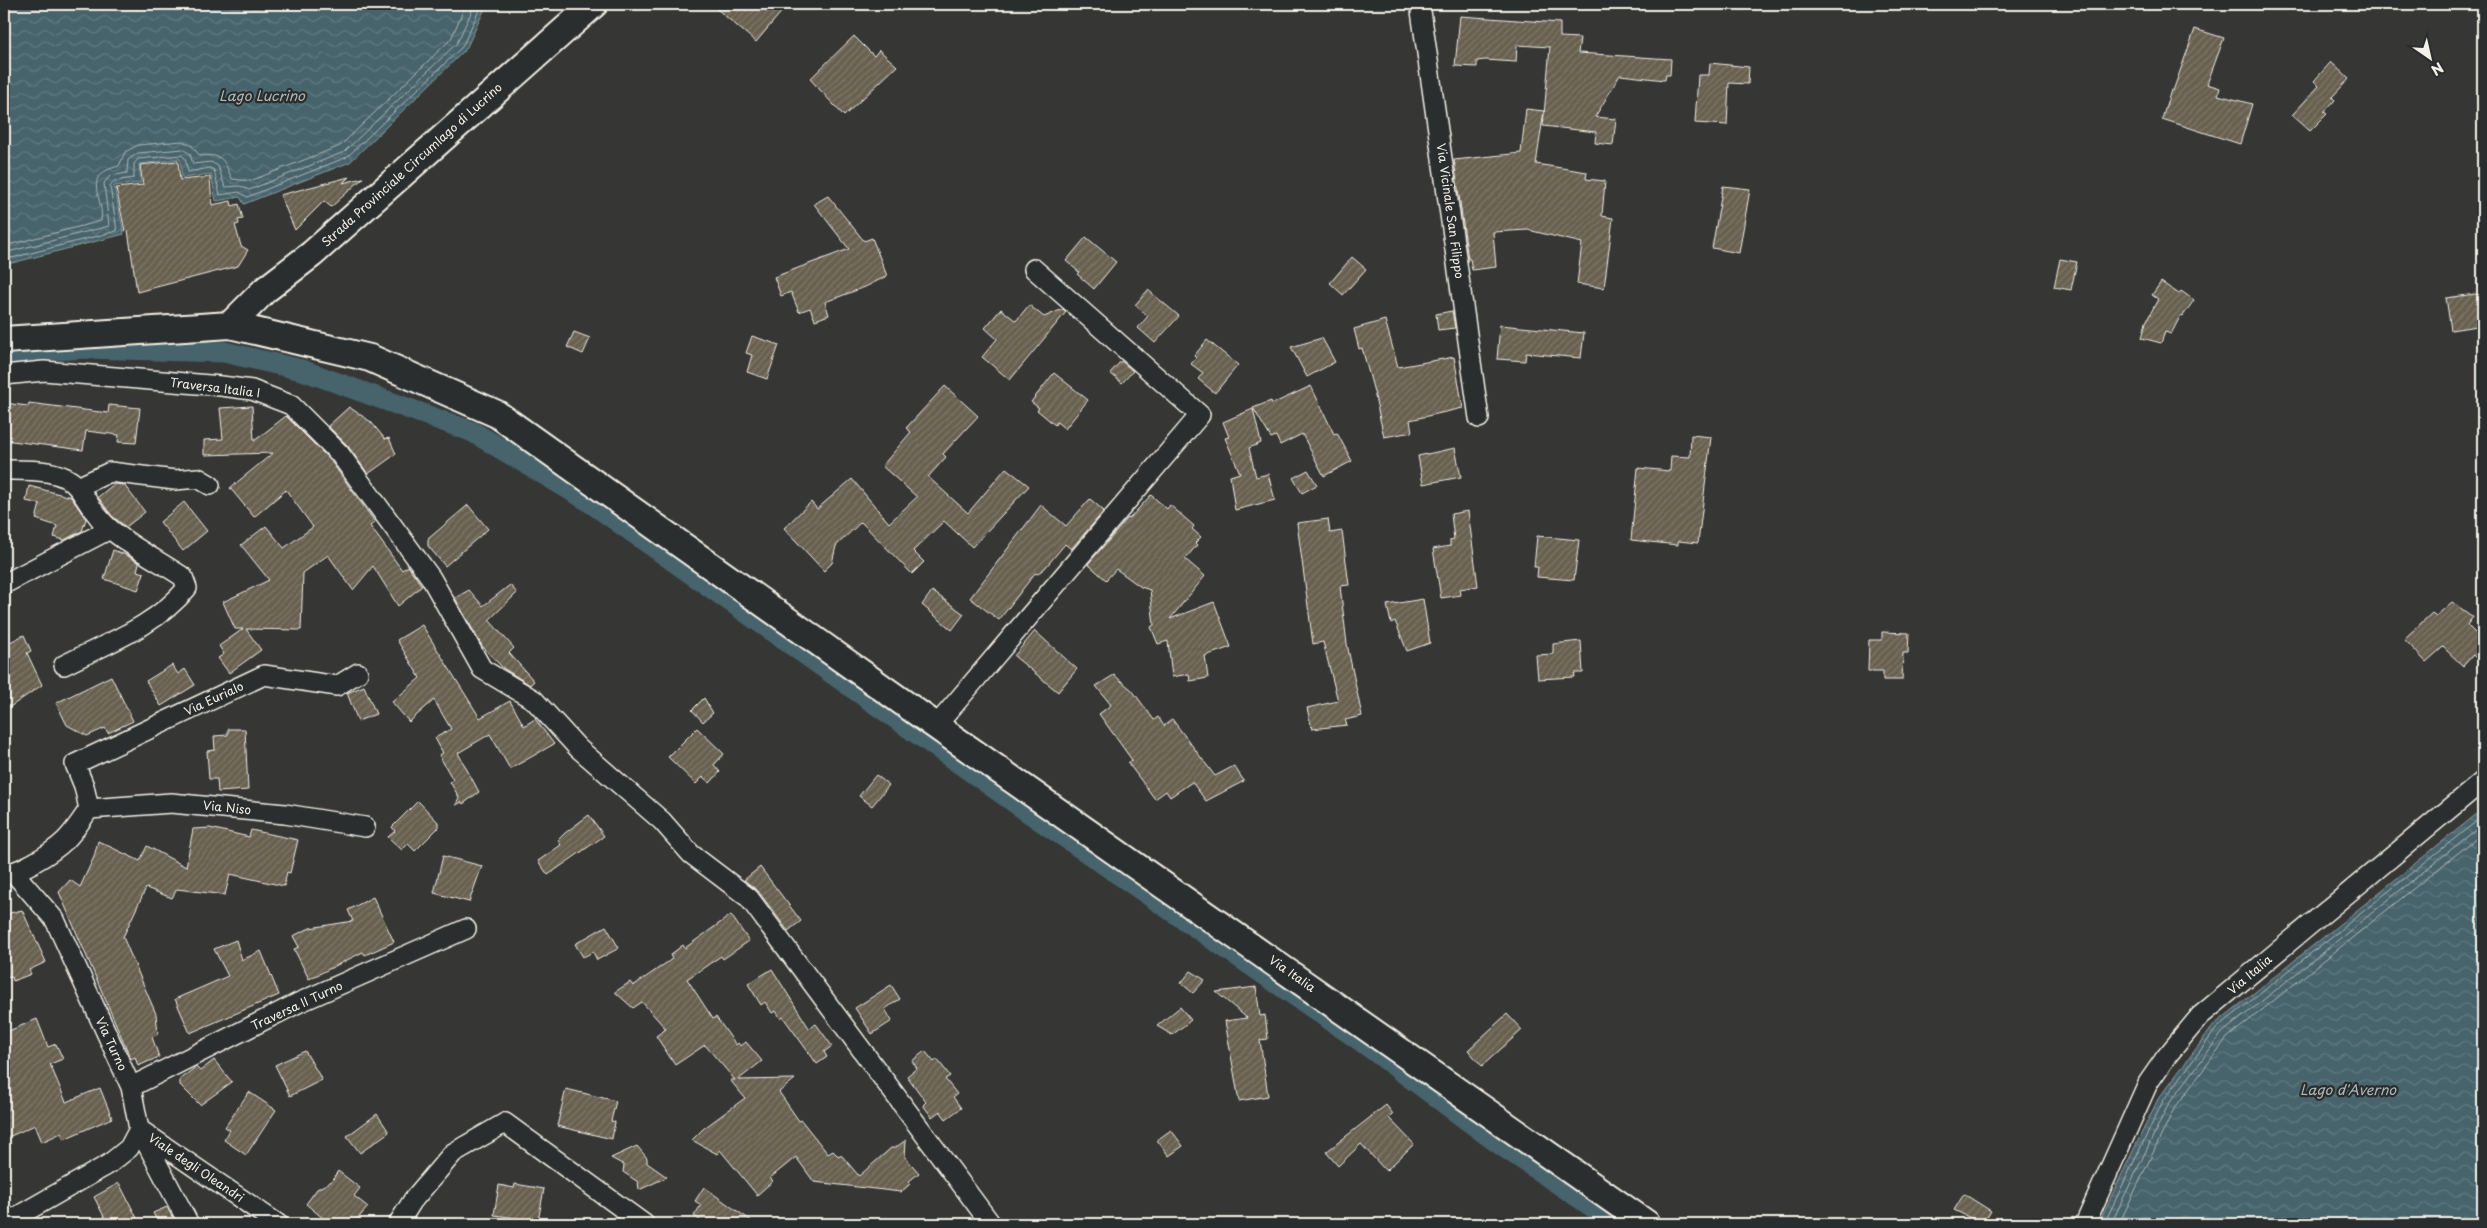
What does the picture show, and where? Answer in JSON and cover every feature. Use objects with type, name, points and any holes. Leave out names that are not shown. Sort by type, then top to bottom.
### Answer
[{"type":"street","name":"Strada Provinciale Circumlago di Lucrino","points":[[230,325],[265,290],[312,254],[594,4]]},
{"type":"street","name":"Via Vicinale San Filippo","points":[[1420,4],[1479,418]]},
{"type":"street","points":[[936,726],[1200,415],[1034,269]]},
{"type":"street","name":"Via Italia","points":[[4,340],[230,325],[370,358],[497,414],[936,726],[1647,1224]]},
{"type":"street","name":"Traversa Italia I","points":[[4,375],[44,371],[221,386],[252,390],[291,405],[338,453],[431,578],[482,669],[534,700],[578,748],[662,821],[690,854],[748,898],[992,1224]]},
{"type":"street","points":[[4,470],[38,471],[66,478],[78,487],[98,519],[110,529],[183,576],[187,588],[174,603],[154,619],[64,665]]},
{"type":"street","points":[[78,487],[110,472],[175,480],[198,478],[210,485]]},
{"type":"street","points":[[4,584],[110,529]]},
{"type":"street","name":"Via Eurialo","points":[[89,809],[84,786],[75,764],[264,675],[337,686],[358,673]]},
{"type":"street","name":"Via Italia","points":[[2085,1224],[2148,1082],[2200,1016],[2483,781]]},
{"type":"street","name":"Via Niso","points":[[89,809],[171,802],[285,814],[365,827]]},
{"type":"street","points":[[9,873],[57,850],[74,832],[89,809]]},
{"type":"street","name":"Via Turno","points":[[9,873],[55,920],[131,1087],[139,1129],[189,1224]]},
{"type":"street","name":"Traversa II Turno","points":[[131,1087],[298,1003],[466,929]]},
{"type":"street","points":[[398,1224],[414,1200],[453,1154],[505,1123],[644,1224]]},
{"type":"street","points":[[4,1224],[109,1164],[129,1148],[139,1129]]},
{"type":"street","name":"Viale degli Oleandri","points":[[139,1129],[278,1224]]},
{"type":"water","name":"Lago Lucrino","points":[[4,4],[487,4],[466,49],[350,162],[244,204],[240,197],[216,201],[211,174],[182,178],[180,159],[139,164],[141,183],[114,186],[124,234],[4,265]]},
{"type":"water","name":"Lago d'Averno","points":[[2483,809],[2483,1224],[2098,1224],[2158,1099],[2214,1025]]},
{"type":"building","points":[[711,4],[788,4],[756,42]]},
{"type":"building","points":[[1460,16],[1560,23],[1560,37],[1580,38],[1578,53],[1671,59],[1670,75],[1666,75],[1665,80],[1620,75],[1595,117],[1616,119],[1613,145],[1595,143],[1596,132],[1543,126],[1550,47],[1517,45],[1516,62],[1485,60],[1477,61],[1477,67],[1455,66]]},
{"type":"building","points":[[2195,29],[2224,38],[2207,84],[2220,88],[2218,95],[2252,104],[2240,144],[2162,119],[2171,90],[2173,91]]},
{"type":"building","points":[[854,36],[874,56],[879,50],[897,66],[844,116],[810,79]]},
{"type":"building","points":[[2331,62],[2349,79],[2332,97],[2335,100],[2324,112],[2327,114],[2310,131],[2292,115],[2319,86],[2314,81]]},
{"type":"building","points":[[1710,63],[1749,67],[1748,84],[1729,83],[1727,125],[1695,123],[1698,75],[1709,75]]},
{"type":"building","points":[[1526,109],[1544,111],[1536,164],[1587,172],[1586,179],[1605,181],[1602,216],[1613,218],[1604,288],[1577,284],[1582,243],[1528,230],[1493,232],[1496,267],[1472,270],[1470,259],[1468,259],[1454,160],[1521,153]]},
{"type":"building","points":[[178,161],[180,180],[210,177],[212,205],[231,201],[232,206],[239,204],[243,219],[238,220],[239,224],[235,225],[241,246],[248,250],[238,266],[137,292],[128,230],[125,231],[116,188],[143,185],[140,165]]},
{"type":"building","points":[[349,177],[343,183],[363,178],[331,207],[324,201],[295,230],[280,195]]},
{"type":"building","points":[[1723,186],[1750,189],[1739,253],[1712,248]]},
{"type":"building","points":[[828,196],[864,241],[872,238],[887,276],[865,287],[825,302],[829,315],[815,320],[810,308],[799,312],[791,292],[781,296],[774,277],[849,249],[814,204]]},
{"type":"building","points":[[1086,237],[1116,262],[1094,289],[1066,261]]},
{"type":"building","points":[[1352,257],[1366,269],[1343,295],[1330,283]]},
{"type":"building","points":[[2060,259],[2077,262],[2071,290],[2054,287]]},
{"type":"building","points":[[2161,282],[2179,294],[2181,291],[2194,300],[2183,316],[2181,315],[2171,334],[2165,332],[2161,343],[2142,338],[2146,322],[2158,299],[2152,295]]},
{"type":"building","points":[[1148,290],[1179,316],[1155,343],[1138,328],[1148,316],[1135,305]]},
{"type":"building","points":[[2483,293],[2483,325],[2451,330],[2446,298]]},
{"type":"building","points":[[1029,305],[1044,317],[1063,309],[1066,312],[1010,380],[982,357],[997,339],[985,328],[1001,309],[1016,321]]},
{"type":"building","points":[[1452,311],[1455,328],[1438,330],[1436,314]]},
{"type":"building","points":[[1385,320],[1398,367],[1454,357],[1463,408],[1410,420],[1412,432],[1384,437],[1362,348],[1359,349],[1354,329]]},
{"type":"building","points":[[1500,325],[1584,333],[1581,358],[1526,353],[1525,361],[1497,359]]},
{"type":"building","points":[[574,332],[590,338],[583,354],[567,347]]},
{"type":"building","points":[[752,336],[779,345],[767,379],[747,372],[752,355],[746,353]]},
{"type":"building","points":[[1322,338],[1335,362],[1307,377],[1291,347]]},
{"type":"building","points":[[1207,340],[1238,365],[1215,393],[1198,379],[1203,373],[1191,364],[1196,358],[1194,356]]},
{"type":"building","points":[[1121,361],[1133,371],[1122,383],[1110,373]]},
{"type":"building","points":[[1054,373],[1088,400],[1065,429],[1057,422],[1055,425],[1037,410],[1039,408],[1031,402]]},
{"type":"building","points":[[945,386],[978,416],[943,454],[946,457],[928,477],[968,513],[1006,468],[1029,486],[972,547],[944,521],[913,551],[924,562],[912,574],[861,522],[836,546],[832,563],[824,571],[784,528],[811,502],[817,509],[852,479],[889,523],[917,497],[882,466],[911,432],[906,428]]},
{"type":"building","points":[[1311,386],[1334,434],[1337,433],[1352,461],[1324,476],[1302,434],[1280,445],[1276,436],[1271,438],[1253,408],[1271,401],[1272,404]]},
{"type":"building","points":[[4,403],[28,406],[29,403],[108,413],[109,405],[140,408],[136,443],[118,442],[119,435],[86,431],[83,450],[4,440]]},
{"type":"building","points":[[252,406],[254,441],[286,416],[330,460],[375,522],[370,526],[402,570],[408,566],[422,586],[398,606],[373,566],[353,590],[328,555],[303,573],[301,630],[246,629],[261,650],[229,673],[218,658],[224,654],[219,646],[243,629],[235,629],[223,602],[269,580],[241,545],[266,526],[284,548],[313,527],[286,490],[254,517],[230,488],[273,453],[204,455],[204,440],[223,439],[220,408]]},
{"type":"building","points":[[349,407],[371,422],[385,439],[389,438],[396,454],[368,474],[348,446],[328,426]]},
{"type":"building","points":[[1253,409],[1261,443],[1249,448],[1256,477],[1268,474],[1275,500],[1235,510],[1230,476],[1240,473],[1225,438],[1229,437],[1223,422]]},
{"type":"building","points":[[1691,435],[1711,437],[1698,543],[1678,541],[1678,545],[1631,540],[1638,468],[1670,471],[1671,456],[1690,457]]},
{"type":"building","points":[[1455,448],[1461,477],[1423,484],[1418,456]]},
{"type":"building","points":[[1308,470],[1317,485],[1302,493],[1293,478]]},
{"type":"building","points":[[114,484],[124,485],[145,512],[126,527],[112,516],[98,497]]},
{"type":"building","points":[[29,486],[71,497],[86,519],[82,531],[64,540],[54,537],[57,526],[36,519],[40,504],[26,501]]},
{"type":"building","points":[[1151,495],[1167,509],[1170,505],[1194,526],[1192,529],[1201,537],[1185,559],[1205,576],[1170,619],[1214,602],[1231,647],[1205,656],[1208,678],[1190,681],[1189,674],[1172,677],[1168,641],[1158,644],[1151,627],[1154,625],[1150,590],[1141,587],[1116,569],[1106,580],[1088,564]]},
{"type":"building","points":[[1090,499],[1104,511],[1071,549],[1065,544],[1045,568],[1037,574],[1035,573],[999,620],[970,598],[1041,505],[1066,526]]},
{"type":"building","points":[[184,502],[207,531],[183,551],[160,522]]},
{"type":"building","points":[[468,505],[488,529],[445,566],[428,546],[428,539]]},
{"type":"building","points":[[1468,511],[1478,586],[1460,589],[1461,595],[1441,598],[1433,549],[1450,546],[1450,540],[1454,539],[1451,514]]},
{"type":"building","points":[[1328,519],[1330,533],[1342,531],[1349,585],[1340,586],[1347,644],[1362,716],[1345,720],[1347,725],[1312,729],[1307,708],[1338,701],[1323,642],[1313,644],[1297,523]]},
{"type":"building","points":[[1537,536],[1579,540],[1574,580],[1537,577],[1538,567],[1534,567]]},
{"type":"building","points":[[113,550],[139,563],[137,571],[144,573],[138,590],[104,579]]},
{"type":"building","points":[[510,585],[517,593],[489,620],[514,648],[509,653],[534,681],[530,685],[503,668],[482,646],[455,598],[469,590],[483,606]]},
{"type":"building","points":[[932,591],[964,614],[952,630],[922,605]]},
{"type":"building","points":[[1423,599],[1430,643],[1407,651],[1395,621],[1391,623],[1387,605]]},
{"type":"building","points":[[2452,602],[2473,617],[2467,625],[2483,641],[2483,665],[2473,655],[2463,666],[2443,647],[2426,662],[2404,639],[2432,613],[2436,616]]},
{"type":"building","points":[[422,625],[480,718],[510,701],[524,726],[535,719],[554,744],[510,769],[490,734],[458,753],[479,792],[463,804],[462,802],[456,805],[459,797],[450,782],[453,780],[439,755],[443,753],[435,738],[451,729],[434,700],[409,722],[392,702],[420,678],[397,640]]},
{"type":"building","points":[[1035,631],[1077,669],[1058,692],[1014,656]]},
{"type":"building","points":[[1882,632],[1909,633],[1908,653],[1903,653],[1902,680],[1883,680],[1883,671],[1868,671],[1869,640],[1882,640]]},
{"type":"building","points":[[24,635],[31,651],[27,653],[42,685],[4,711],[4,645]]},
{"type":"building","points":[[1581,641],[1583,673],[1574,673],[1575,677],[1538,679],[1536,655],[1553,654],[1553,644]]},
{"type":"building","points":[[172,665],[178,674],[185,669],[195,685],[161,706],[146,681]]},
{"type":"building","points":[[1114,675],[1132,690],[1154,720],[1158,717],[1164,726],[1172,719],[1215,776],[1234,766],[1244,781],[1206,801],[1192,782],[1170,797],[1166,791],[1155,799],[1128,763],[1132,760],[1099,714],[1111,705],[1096,686]]},
{"type":"building","points":[[111,676],[133,721],[108,733],[105,728],[87,736],[67,725],[56,703]]},
{"type":"building","points":[[364,686],[376,714],[358,721],[347,693]]},
{"type":"building","points":[[704,698],[713,713],[703,722],[692,710]]},
{"type":"building","points":[[697,728],[724,754],[714,765],[720,772],[710,783],[703,777],[696,784],[668,757]]},
{"type":"building","points":[[228,729],[245,729],[248,790],[218,792],[217,779],[209,779],[207,751],[215,750],[214,736],[228,735]]},
{"type":"building","points":[[876,775],[889,785],[872,806],[859,796]]},
{"type":"building","points":[[418,801],[438,822],[438,828],[415,851],[408,844],[402,850],[388,837],[395,831],[392,827]]},
{"type":"building","points":[[589,815],[604,836],[548,875],[538,861],[561,845],[558,840]]},
{"type":"building","points":[[210,828],[249,837],[251,830],[298,840],[290,873],[287,872],[284,886],[230,874],[225,895],[177,889],[172,898],[146,888],[123,937],[156,1014],[158,1034],[152,1037],[159,1057],[138,1066],[135,1057],[131,1059],[59,892],[70,880],[80,887],[94,857],[98,841],[140,861],[147,846],[186,867],[193,829]]},
{"type":"building","points":[[443,856],[482,866],[469,902],[434,893]]},
{"type":"building","points":[[760,867],[801,921],[788,931],[758,891],[744,880]]},
{"type":"building","points":[[373,897],[394,942],[365,955],[363,952],[309,979],[294,949],[299,947],[293,936],[310,928],[353,921],[348,910]]},
{"type":"building","points":[[22,910],[46,962],[29,970],[31,974],[13,981],[12,977],[4,978],[4,923],[8,922],[6,914]]},
{"type":"building","points":[[731,915],[749,941],[723,959],[721,956],[687,979],[713,1019],[716,1017],[736,1045],[738,1043],[741,1046],[746,1042],[762,1061],[738,1080],[795,1079],[779,1092],[799,1121],[801,1120],[828,1154],[833,1151],[837,1155],[842,1156],[859,1176],[891,1148],[895,1148],[906,1140],[905,1157],[919,1173],[908,1182],[910,1184],[901,1192],[814,1182],[796,1157],[770,1178],[773,1181],[757,1195],[720,1150],[717,1154],[692,1140],[703,1129],[745,1098],[730,1080],[735,1080],[705,1045],[675,1065],[656,1036],[666,1029],[642,1002],[633,1008],[615,992],[630,982],[633,986],[672,959],[670,955],[683,945],[685,948]]},
{"type":"building","points":[[606,926],[619,948],[597,960],[593,952],[583,957],[575,944]]},
{"type":"building","points":[[236,940],[242,960],[261,951],[279,995],[190,1033],[175,999],[228,976],[214,949]]},
{"type":"building","points":[[772,969],[809,1028],[816,1024],[832,1046],[824,1052],[827,1057],[817,1064],[783,1017],[781,1019],[776,1011],[772,1013],[765,1002],[761,1005],[748,984]]},
{"type":"building","points":[[1191,971],[1205,980],[1193,993],[1181,983]]},
{"type":"building","points":[[891,985],[900,999],[885,1009],[892,1021],[872,1034],[855,1008]]},
{"type":"building","points":[[1256,987],[1260,1016],[1265,1015],[1268,1039],[1260,1040],[1268,1096],[1239,1101],[1225,1021],[1247,1018],[1216,992]]},
{"type":"building","points":[[1180,1007],[1191,1020],[1172,1035],[1157,1026]]},
{"type":"building","points":[[1507,1014],[1522,1030],[1482,1066],[1468,1050]]},
{"type":"building","points":[[37,1019],[48,1047],[56,1044],[63,1059],[50,1064],[66,1102],[100,1088],[112,1118],[64,1139],[61,1133],[42,1142],[35,1125],[4,1139],[4,1033]]},
{"type":"building","points":[[305,1051],[322,1080],[290,1096],[275,1065]]},
{"type":"building","points":[[925,1051],[934,1062],[937,1059],[950,1076],[945,1079],[957,1094],[953,1097],[961,1108],[946,1119],[940,1111],[932,1117],[923,1105],[926,1102],[907,1076],[917,1068],[912,1061]]},
{"type":"building","points":[[214,1060],[232,1082],[200,1105],[180,1085],[180,1079],[196,1067],[200,1071]]},
{"type":"building","points":[[566,1089],[616,1101],[611,1121],[615,1122],[612,1139],[557,1126]]},
{"type":"building","points":[[249,1092],[276,1110],[246,1155],[224,1140],[230,1130],[225,1127]]},
{"type":"building","points":[[1386,1105],[1393,1114],[1389,1118],[1414,1144],[1386,1171],[1361,1144],[1338,1166],[1326,1152]]},
{"type":"building","points":[[377,1114],[389,1132],[360,1153],[347,1136]]},
{"type":"building","points":[[1171,1130],[1183,1146],[1169,1156],[1157,1140]]},
{"type":"building","points":[[637,1146],[647,1158],[647,1163],[667,1177],[639,1190],[638,1182],[623,1172],[624,1165],[611,1158]]},
{"type":"building","points":[[338,1171],[360,1188],[354,1196],[368,1207],[353,1224],[330,1224],[306,1204],[317,1189],[332,1181]]},
{"type":"building","points":[[119,1183],[140,1224],[108,1224],[94,1197]]},
{"type":"building","points":[[515,1184],[544,1189],[538,1221],[494,1215],[499,1185],[514,1188]]},
{"type":"building","points":[[704,1187],[756,1224],[705,1224],[694,1216],[701,1205],[695,1201]]},
{"type":"building","points":[[1964,1194],[1991,1211],[1983,1224],[1954,1210]]},
{"type":"building","points":[[167,1207],[176,1224],[159,1224],[153,1213]]},
{"type":"waterway","points":[[4,354],[85,348],[224,352],[302,370],[473,432],[587,500],[1028,812],[1361,1041],[1498,1143],[1618,1224]]}]
